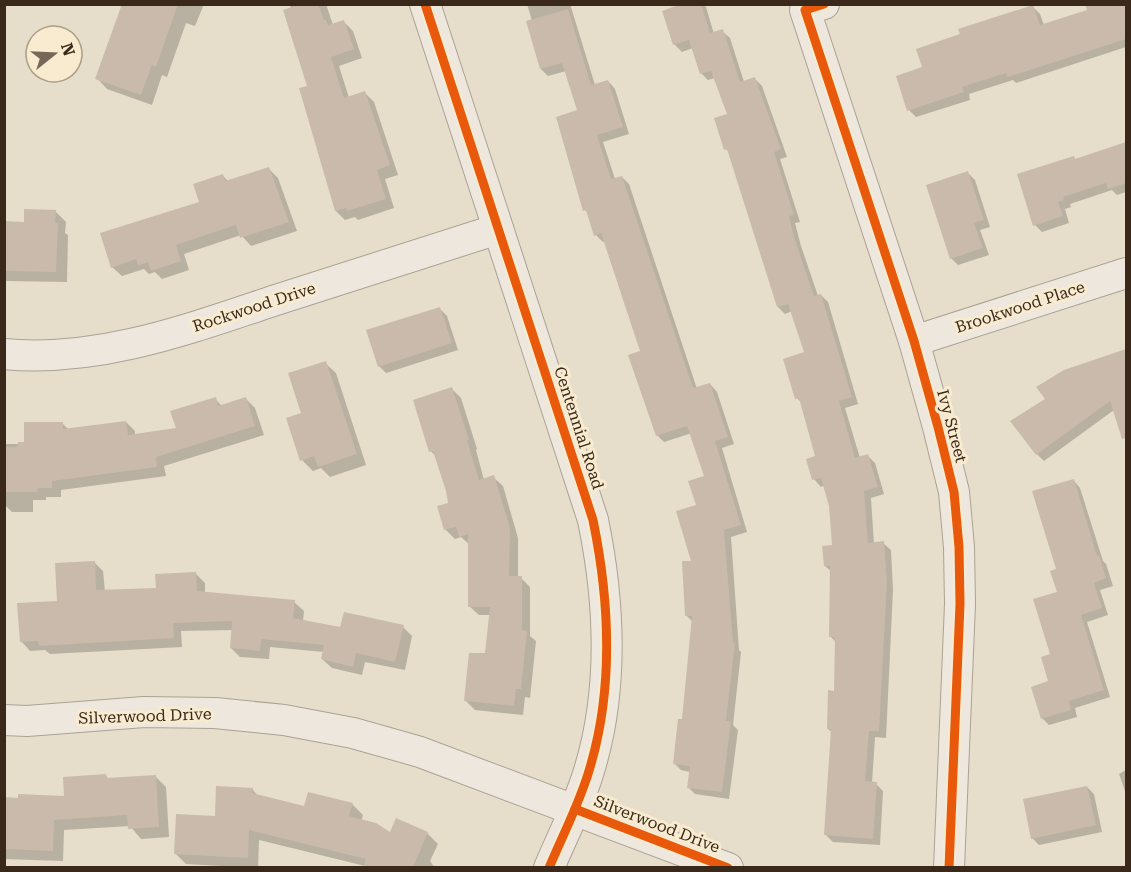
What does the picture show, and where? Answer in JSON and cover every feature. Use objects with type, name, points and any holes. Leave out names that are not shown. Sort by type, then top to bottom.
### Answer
[{"type":"street","name":"Centennial Road","points":[[425,4],[593,520],[603,566],[607,627],[606,679],[600,723],[588,774],[549,867]]},
{"type":"street","name":"Ivy Street","points":[[815,8],[914,341],[954,492],[959,547],[960,604],[949,867]]},
{"type":"street","name":"Rockwood Drive","points":[[4,354],[48,355],[99,350],[158,338],[498,229]]},
{"type":"street","name":"Brookwood Place","points":[[914,341],[1126,273]]},
{"type":"street","name":"Silverwood Drive","points":[[4,720],[27,721],[144,712],[214,713],[284,720],[353,733],[420,752],[728,867]]},
{"type":"building","points":[[122,4],[178,4],[156,67],[152,65],[141,95],[95,79]]},
{"type":"building","points":[[301,4],[318,4],[328,25],[344,20],[354,49],[331,57],[344,98],[365,91],[390,165],[377,170],[386,199],[347,211],[346,208],[335,211],[299,88],[307,86],[283,10]]},
{"type":"building","points":[[681,4],[701,4],[710,33],[723,29],[740,82],[755,77],[781,149],[774,152],[794,215],[789,216],[794,237],[814,296],[821,294],[852,397],[839,401],[855,458],[868,454],[878,487],[864,491],[868,543],[884,541],[887,582],[879,731],[869,731],[865,781],[877,782],[873,839],[824,835],[831,729],[827,729],[828,690],[834,691],[835,637],[829,637],[830,566],[824,566],[822,546],[832,545],[829,506],[821,478],[812,480],[806,459],[815,456],[799,398],[795,399],[783,359],[804,352],[788,304],[777,307],[727,149],[724,150],[714,118],[727,114],[711,71],[700,74],[689,40],[673,45],[662,11]]},
{"type":"building","points":[[1085,4],[1124,4],[1126,39],[1008,77],[1006,73],[962,87],[964,92],[907,111],[896,76],[922,67],[916,49],[960,34],[958,29],[1033,5],[1040,25],[1087,10]]},
{"type":"building","points":[[568,9],[591,85],[608,80],[623,127],[597,135],[611,179],[622,176],[693,388],[710,383],[728,437],[715,441],[741,525],[724,530],[733,643],[735,643],[726,721],[731,721],[722,792],[687,788],[690,766],[673,764],[678,719],[682,719],[692,616],[685,616],[682,561],[691,561],[676,511],[696,505],[688,481],[704,476],[687,426],[656,436],[628,355],[640,351],[601,233],[594,236],[586,210],[583,211],[556,117],[577,110],[562,63],[540,69],[526,21]]},
{"type":"building","points":[[1126,142],[1126,183],[1108,189],[1106,183],[1063,197],[1064,200],[1058,202],[1063,216],[1033,226],[1017,174],[1074,156],[1075,159]]},
{"type":"building","points":[[269,167],[289,222],[240,238],[236,225],[176,245],[181,261],[151,271],[148,262],[138,266],[136,259],[111,268],[100,233],[199,202],[193,184],[223,174],[225,181]]},
{"type":"building","points":[[968,171],[984,220],[974,223],[983,248],[950,259],[926,185]]},
{"type":"building","points":[[24,209],[56,210],[55,223],[58,223],[56,272],[4,271],[4,221],[24,222]]},
{"type":"building","points":[[440,307],[452,343],[378,367],[366,330]]},
{"type":"building","points":[[1126,349],[1126,438],[1122,439],[1110,401],[1036,455],[1010,421],[1045,399],[1036,387],[1064,370]]},
{"type":"building","points":[[326,361],[357,454],[318,467],[314,456],[300,461],[286,418],[301,413],[288,373]]},
{"type":"building","points":[[452,387],[479,480],[494,475],[510,528],[509,576],[522,576],[522,630],[527,631],[521,689],[516,689],[514,706],[464,701],[469,653],[485,653],[490,607],[468,607],[468,534],[459,537],[456,527],[444,530],[437,506],[448,503],[446,491],[433,451],[429,452],[413,400]]},
{"type":"building","points":[[216,397],[218,406],[246,397],[255,426],[156,457],[157,467],[52,481],[52,488],[38,488],[37,492],[4,492],[4,447],[17,447],[18,442],[24,442],[24,422],[63,422],[63,429],[126,421],[128,435],[176,428],[170,411]]},
{"type":"building","points":[[1074,479],[1106,578],[1094,583],[1102,608],[1081,615],[1104,690],[1069,701],[1071,710],[1041,719],[1031,687],[1048,681],[1041,657],[1050,654],[1033,599],[1057,592],[1050,571],[1056,569],[1032,491]]},
{"type":"building","points":[[95,561],[96,590],[156,588],[155,574],[196,572],[197,591],[295,600],[293,618],[340,627],[344,612],[404,625],[395,662],[356,653],[353,667],[321,659],[324,645],[261,639],[260,651],[230,648],[232,621],[173,623],[174,638],[39,646],[38,641],[20,642],[17,603],[57,601],[55,563]]},
{"type":"building","points":[[106,774],[107,778],[156,775],[159,827],[128,829],[127,815],[54,820],[53,851],[4,849],[4,797],[18,798],[18,794],[64,796],[63,777]]},
{"type":"building","points":[[216,786],[253,788],[252,793],[304,806],[308,792],[353,803],[349,816],[376,823],[390,832],[396,818],[428,832],[413,867],[363,867],[366,859],[249,830],[248,858],[174,854],[176,814],[215,816]]},
{"type":"building","points":[[1087,786],[1096,825],[1031,839],[1023,799]]},
{"type":"cycle path","points":[[425,4],[593,520],[599,551],[607,647],[602,711],[584,786],[549,868]]},
{"type":"cycle path","points":[[824,4],[805,10],[914,341],[954,492],[959,547],[960,604],[949,868]]},
{"type":"cycle path","points":[[575,809],[728,868]]}]
